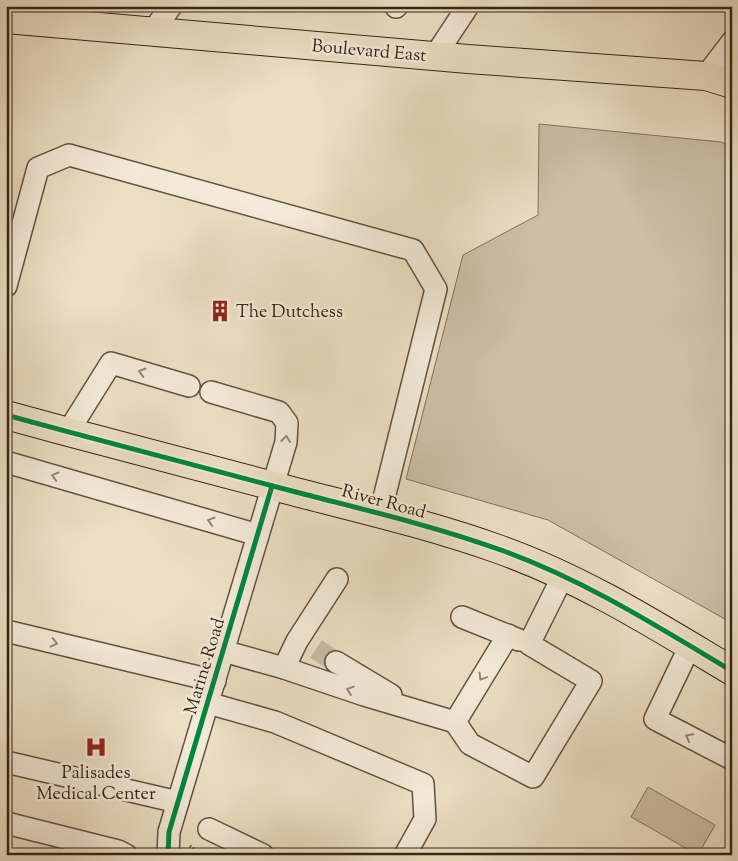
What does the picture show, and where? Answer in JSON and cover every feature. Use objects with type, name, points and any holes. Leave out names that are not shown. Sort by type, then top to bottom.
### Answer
[{"type":"main road","name":"Boulevard East","points":[[6,19],[468,59],[706,76],[732,84]]},
{"type":"main road","name":"River Road","points":[[6,415],[380,514],[498,549],[563,576],[630,610],[732,671]]},
{"type":"street","points":[[153,32],[171,6]]},
{"type":"street","points":[[435,56],[468,6]]},
{"type":"street","points":[[706,76],[732,42]]},
{"type":"street","points":[[6,286],[38,168],[69,155],[413,250],[436,289],[380,514]]},
{"type":"street","points":[[68,432],[110,363],[188,386]]},
{"type":"street","name":"Marine Road","points":[[168,855],[170,832],[178,802],[286,442],[287,423],[279,412],[211,392]]},
{"type":"street","points":[[6,462],[258,535]]},
{"type":"street","points":[[529,644],[563,576]]},
{"type":"street","points":[[284,668],[306,645],[337,579]]},
{"type":"street","points":[[223,651],[284,668],[364,695],[455,722],[470,744],[533,778],[592,681],[529,644],[462,617]]},
{"type":"street","points":[[6,632],[215,681]]},
{"type":"street","points":[[455,722],[508,635]]},
{"type":"street","points":[[690,646],[655,719],[732,759]]},
{"type":"street","points":[[336,662],[419,711]]},
{"type":"street","points":[[208,703],[275,722],[423,784],[425,819],[405,855]]},
{"type":"street","points":[[6,762],[80,781],[178,802]]},
{"type":"street","points":[[6,823],[119,854]]},
{"type":"street","points":[[209,829],[263,855]]},
{"type":"shaded area","points":[[539,124],[721,142],[732,147],[732,623],[548,520],[406,479],[463,255],[538,215]]},
{"type":"shaded area","points":[[648,787],[715,825],[698,855],[631,817]]},
{"type":"tunnel","points":[[316,649],[336,662]]},
{"type":"cycle path","points":[[6,415],[396,518],[498,549],[589,588],[732,671]]},
{"type":"cycle path","points":[[168,855],[169,832],[272,486]]},
{"type":"place","name":"The Dutchess","points":[[220,311]]},
{"type":"place","name":"Palisades Medical Center","points":[[96,747]]}]
